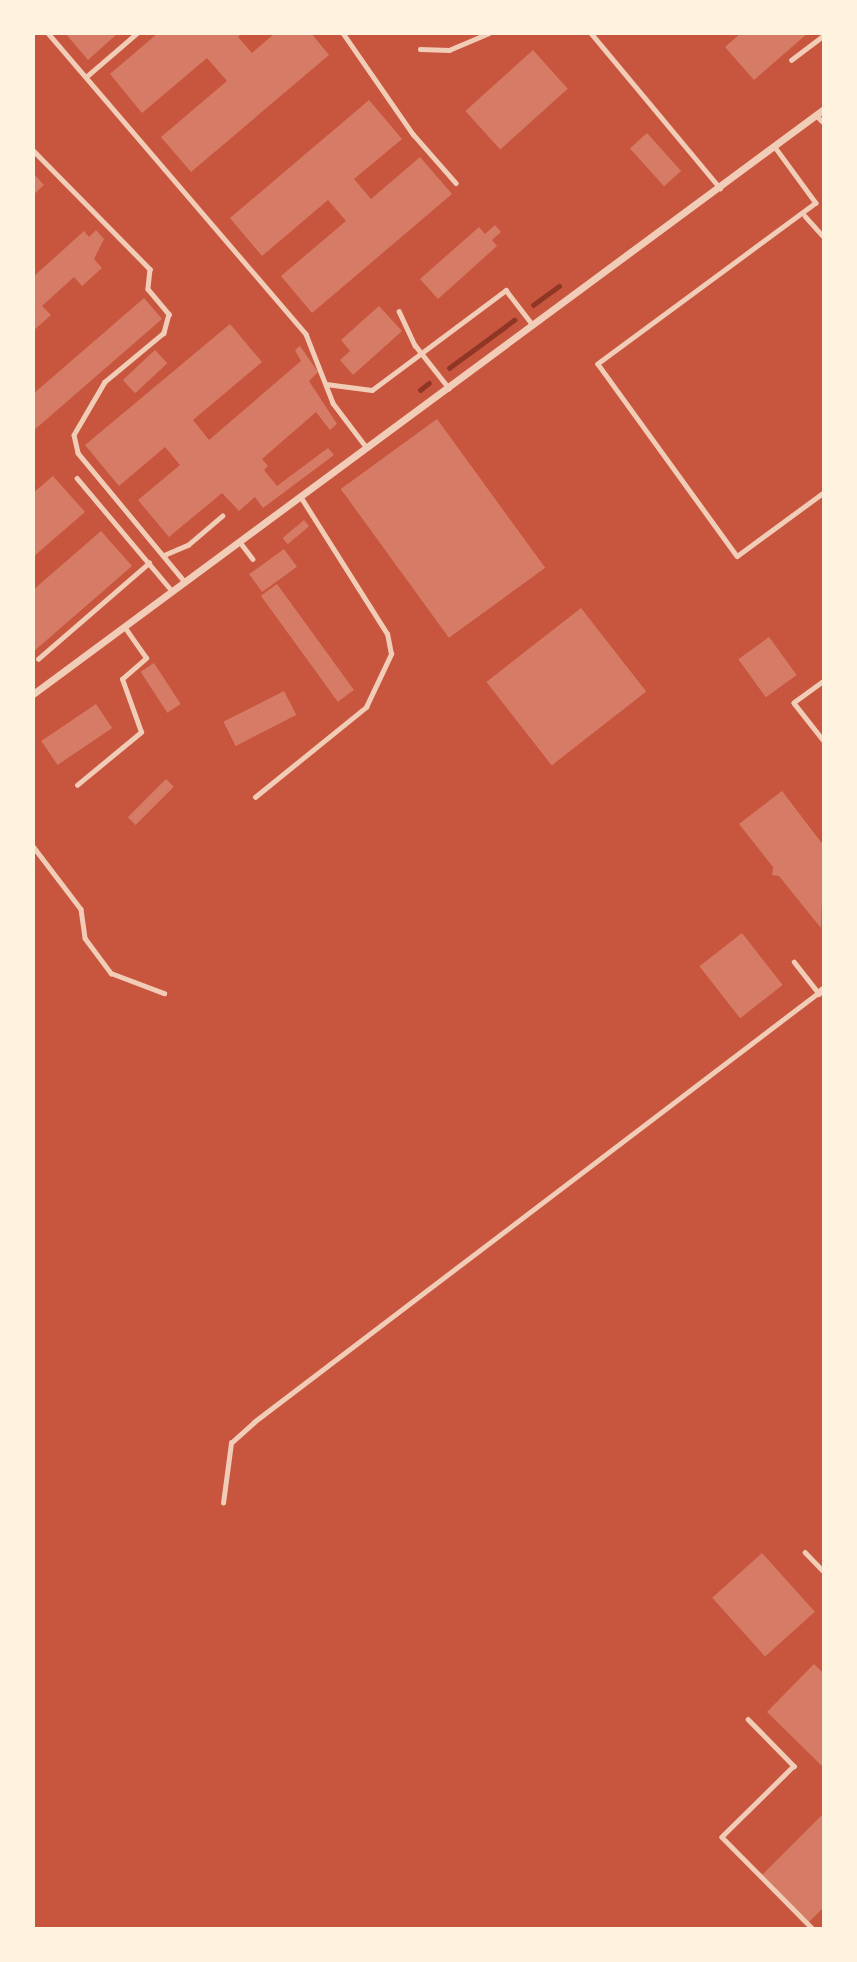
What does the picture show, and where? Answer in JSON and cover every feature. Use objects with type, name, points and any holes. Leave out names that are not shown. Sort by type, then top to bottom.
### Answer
[{"type":"street","points":[[33,694],[820,116],[824,109]]},
{"type":"lane","points":[[48,33],[306,334],[326,384],[368,450]]},
{"type":"lane","points":[[86,77],[137,33]]},
{"type":"lane","points":[[344,33],[412,134],[456,183]]},
{"type":"lane","points":[[420,49],[449,50],[489,33]]},
{"type":"lane","points":[[591,33],[720,188]]},
{"type":"lane","points":[[791,60],[824,35]]},
{"type":"lane","points":[[820,116],[824,123]]},
{"type":"lane","points":[[775,147],[816,203],[804,216],[598,364],[737,556],[824,492]]},
{"type":"lane","points":[[33,150],[150,269],[148,289],[169,314],[164,333],[105,382],[74,435],[78,453],[185,582]]},
{"type":"lane","points":[[804,216],[824,237]]},
{"type":"lane","points":[[326,384],[372,390],[506,290],[533,325]]},
{"type":"lane","points":[[399,311],[422,353],[449,388]]},
{"type":"lane","points":[[77,478],[172,591]]},
{"type":"lane","points":[[256,797],[366,707],[391,654],[387,634],[301,498]]},
{"type":"lane","points":[[164,555],[188,545],[222,516]]},
{"type":"lane","points":[[240,542],[253,559]]},
{"type":"lane","points":[[38,659],[149,563]]},
{"type":"lane","points":[[77,785],[141,732],[122,679],[146,657],[124,626]]},
{"type":"lane","points":[[824,681],[794,703],[824,741]]},
{"type":"lane","points":[[33,846],[81,909],[85,938],[111,974],[164,993]]},
{"type":"lane","points":[[223,1503],[231,1444],[254,1422],[821,990],[794,962]]},
{"type":"lane","points":[[805,1552],[824,1572]]},
{"type":"lane","points":[[748,1719],[794,1766],[722,1837],[813,1929]]},
{"type":"building","points":[[65,33],[118,33],[88,60]]},
{"type":"building","points":[[158,33],[243,33],[238,37],[252,53],[275,33],[311,33],[329,55],[191,172],[161,137],[227,81],[207,58],[142,113],[110,74]]},
{"type":"building","points":[[741,33],[808,33],[754,80],[725,47]]},
{"type":"building","points":[[533,50],[568,89],[500,150],[465,111]]},
{"type":"building","points":[[369,100],[402,139],[354,179],[371,199],[420,157],[452,194],[312,313],[281,276],[346,221],[328,200],[262,256],[230,218]]},
{"type":"building","points":[[647,133],[681,171],[664,186],[630,148]]},
{"type":"building","points":[[33,173],[44,185],[33,195]]},
{"type":"building","points":[[495,225],[501,232],[492,240],[497,246],[438,299],[420,279],[479,227],[485,234]]},
{"type":"building","points":[[96,230],[104,239],[94,259],[102,268],[82,286],[74,277],[42,306],[51,315],[33,331],[33,277],[84,231],[89,237]]},
{"type":"building","points":[[144,298],[162,319],[33,431],[33,394]]},
{"type":"building","points":[[379,306],[402,331],[353,375],[340,360],[350,351],[341,340]]},
{"type":"building","points":[[230,324],[262,362],[193,420],[209,440],[301,361],[295,350],[300,346],[318,372],[309,381],[337,424],[330,430],[316,412],[262,459],[268,466],[264,470],[277,486],[328,448],[334,455],[263,508],[255,497],[239,511],[222,493],[169,537],[138,500],[180,465],[165,447],[119,486],[85,445]]},
{"type":"building","points":[[155,350],[167,363],[135,393],[123,380]]},
{"type":"building","points":[[437,419],[545,568],[449,638],[341,489]]},
{"type":"building","points":[[53,476],[85,512],[33,557],[33,493]]},
{"type":"building","points":[[304,520],[309,526],[288,544],[283,538]]},
{"type":"building","points":[[101,531],[132,566],[33,652],[33,590]]},
{"type":"building","points":[[284,549],[297,567],[262,592],[249,574]]},
{"type":"building","points":[[277,584],[354,690],[338,702],[261,596]]},
{"type":"building","points":[[581,608],[646,692],[552,765],[486,682]]},
{"type":"building","points":[[769,637],[797,675],[766,697],[738,659]]},
{"type":"building","points":[[154,663],[181,704],[167,713],[141,672]]},
{"type":"building","points":[[284,691],[296,715],[236,746],[223,722]]},
{"type":"building","points":[[96,704],[112,728],[58,765],[41,741]]},
{"type":"building","points":[[166,779],[174,787],[136,825],[128,817]]},
{"type":"building","points":[[782,791],[824,846],[821,928],[779,876],[772,875],[773,867],[739,824]]},
{"type":"building","points":[[742,933],[783,985],[740,1018],[699,966]]},
{"type":"building","points":[[762,1553],[815,1612],[765,1657],[712,1598]]},
{"type":"building","points":[[814,1664],[824,1674],[824,1768],[767,1712]]},
{"type":"building","points":[[824,1813],[824,1907],[809,1922],[762,1875]]},
{"type":"waterway","points":[[533,305],[559,286]]},
{"type":"waterway","points":[[449,368],[514,320]]},
{"type":"waterway","points":[[420,390],[429,383]]}]
